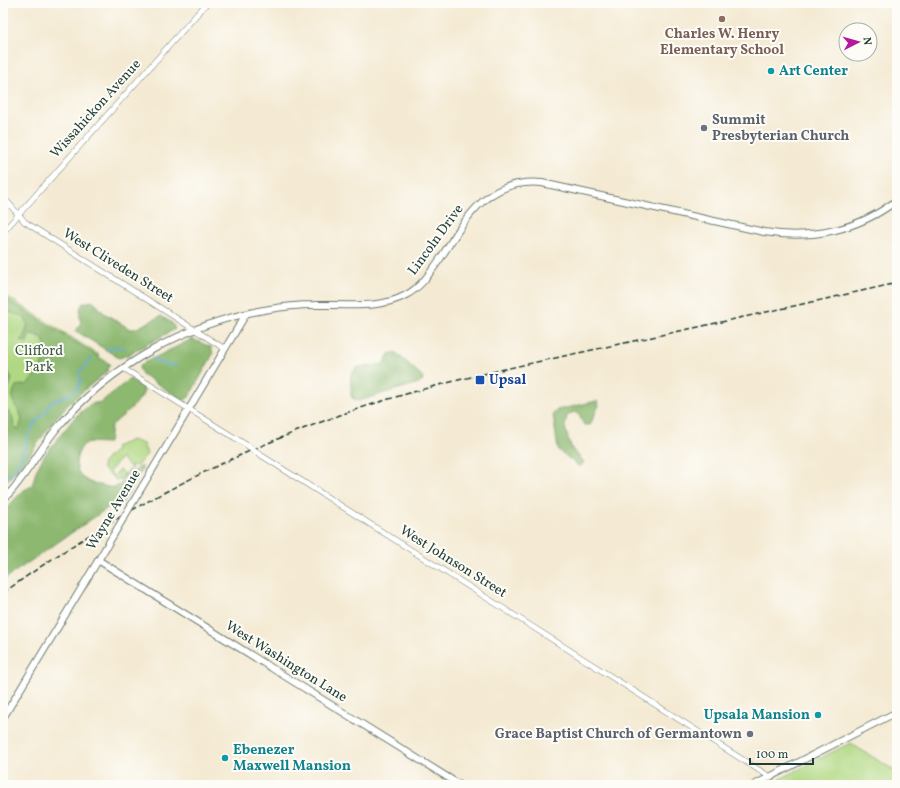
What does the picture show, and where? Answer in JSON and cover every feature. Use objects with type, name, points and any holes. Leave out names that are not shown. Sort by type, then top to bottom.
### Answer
[{"type":"main road","name":"Lincoln Drive","points":[[3,500],[18,483],[43,446],[67,418],[90,395],[123,368],[156,347],[195,329],[246,314],[297,306],[378,304],[402,297],[416,288],[430,274],[467,218],[479,203],[501,189],[521,183],[550,185],[764,232],[790,235],[817,234],[847,227],[875,215],[897,200]]},
{"type":"main road","name":"Wayne Avenue","points":[[3,718],[246,314]]},
{"type":"main road","name":"West Washington Lane","points":[[98,560],[460,785]]},
{"type":"main road","points":[[754,785],[897,712]]},
{"type":"street","name":"Wissahickon Avenue","points":[[3,232],[206,3]]},
{"type":"street","name":"West Cliveden Street","points":[[3,197],[25,222],[225,349]]},
{"type":"street","name":"West Johnson Street","points":[[123,368],[770,777]]},
{"type":"green space","name":"Clifford Park","points":[[3,294],[99,355],[80,370],[3,459]]},
{"type":"green space","points":[[3,297],[110,364],[107,372],[80,393],[62,411],[50,425],[25,461],[3,484],[3,407],[12,415],[14,426],[19,430],[22,419],[14,404],[14,392],[16,386],[28,384],[42,365],[45,343],[41,337],[33,334],[29,336],[27,342],[21,341],[27,328],[26,320],[20,315],[3,310]]},
{"type":"green space","points":[[93,301],[104,313],[130,329],[135,329],[161,316],[172,323],[175,329],[128,355],[119,358],[76,331],[76,329],[81,326],[81,306],[83,303]]},
{"type":"green space","points":[[192,339],[211,347],[213,354],[189,397],[184,401],[142,374],[139,368],[140,365]]},
{"type":"green space","points":[[395,352],[420,374],[423,378],[422,382],[358,401],[352,398],[351,378],[355,369],[364,366],[383,364],[389,354]]},
{"type":"green space","points":[[3,361],[12,379],[3,396]]},
{"type":"green space","points":[[130,379],[144,388],[141,397],[137,403],[111,426],[109,443],[89,442],[83,445],[79,452],[76,465],[81,476],[86,480],[109,487],[119,485],[135,470],[142,466],[142,470],[124,501],[121,504],[109,507],[3,580],[3,511],[24,490],[32,486],[36,471],[44,456],[75,417],[91,404],[101,402]]},
{"type":"green space","points":[[597,401],[599,405],[590,425],[584,425],[578,413],[574,412],[567,416],[565,427],[572,449],[584,462],[580,467],[558,450],[553,414],[557,410]]},
{"type":"green space","points":[[132,440],[143,444],[147,454],[137,466],[131,465],[132,469],[123,479],[117,481],[103,469],[102,464],[112,453],[116,451],[115,447]],"holes":[[[121,458],[131,468],[122,478],[125,474],[119,470],[115,474],[121,479],[118,479],[109,472]]]},
{"type":"green space","points":[[850,743],[897,772],[897,785],[790,785],[780,779]]},
{"type":"waterway","points":[[106,350],[115,347],[125,348]]},
{"type":"waterway","points":[[3,485],[22,457],[27,438],[34,424],[46,411],[51,402],[77,390],[81,380],[79,373],[92,358]]},
{"type":"waterway","points":[[152,358],[160,363],[176,366]]},
{"type":"railway","points":[[3,593],[84,539],[125,514],[168,491],[255,449],[346,413],[407,394],[468,378],[897,283]]},
{"type":"place","name":"Charles W. Henry Elementary School","points":[[722,19]]},
{"type":"place","name":"Art Center","points":[[771,71]]},
{"type":"place","name":"Summit Presbyterian Church","points":[[704,128]]},
{"type":"place","name":"Upsal","points":[[480,380]]},
{"type":"place","name":"Upsala Mansion","points":[[818,715]]},
{"type":"place","name":"Grace Baptist Church of Germantown","points":[[750,734]]},
{"type":"place","name":"Ebenezer Maxwell Mansion","points":[[225,758]]}]
